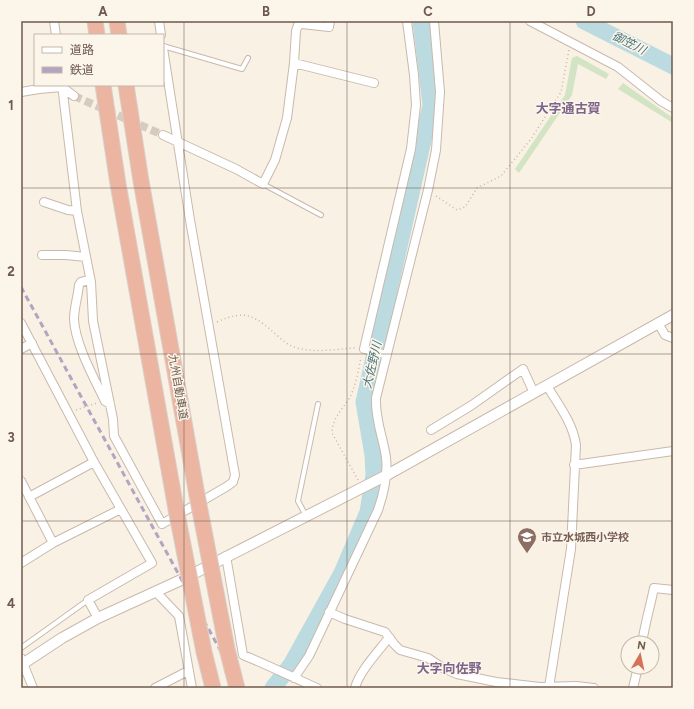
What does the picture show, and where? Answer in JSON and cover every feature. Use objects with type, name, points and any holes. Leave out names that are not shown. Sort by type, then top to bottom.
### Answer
[{"type":"highway","points":[[95,21],[97,34]]},
{"type":"highway","points":[[117,21],[118,34]]},
{"type":"highway","name":"九州自動車道","points":[[102,86],[118,184],[176,509],[204,652],[213,688]]},
{"type":"highway","name":"九州自動車道","points":[[126,86],[141,181],[204,495],[228,649],[237,688]]},
{"type":"street","points":[[54,21],[56,34]]},
{"type":"street","points":[[159,21],[161,34]]},
{"type":"street","points":[[163,135],[236,169],[263,184],[275,160],[287,118],[294,63],[296,31],[298,25],[302,24],[329,27],[330,21]]},
{"type":"street","points":[[387,355],[364,349],[411,149],[416,105],[414,75],[406,21]]},
{"type":"street","points":[[294,678],[309,656],[378,510],[384,494],[387,475],[386,458],[377,422],[376,398],[428,190],[436,150],[440,92],[434,21]]},
{"type":"street","points":[[530,21],[618,67],[661,101],[673,108]]},
{"type":"street","points":[[90,280],[81,282],[79,285],[74,318],[78,340],[113,419],[114,436],[162,524],[204,495],[233,482],[235,475],[209,329],[164,53]]},
{"type":"street","points":[[294,63],[374,84]]},
{"type":"street","points":[[62,86],[77,211],[90,280],[93,321],[107,403]]},
{"type":"street","points":[[21,92],[39,88],[62,86],[74,96]]},
{"type":"street","points":[[44,202],[68,210],[77,211]]},
{"type":"street","points":[[42,256],[66,255],[86,257]]},
{"type":"street","points":[[33,688],[22,663],[62,638],[98,618],[156,592],[387,475],[673,315]]},
{"type":"street","points":[[21,323],[94,462],[152,562],[88,600],[98,618]]},
{"type":"street","points":[[658,323],[664,335],[673,338]]},
{"type":"street","points":[[21,349],[32,343]]},
{"type":"street","points":[[431,430],[472,405],[523,369],[534,393]]},
{"type":"street","points":[[547,386],[575,436],[576,445],[574,465],[572,549],[549,687]]},
{"type":"street","points":[[574,465],[673,451]]},
{"type":"street","points":[[29,497],[94,462]]},
{"type":"street","points":[[21,481],[53,543]]},
{"type":"street","points":[[21,563],[53,543],[121,509]]},
{"type":"street","points":[[226,556],[243,655],[277,668],[294,678],[317,688]]},
{"type":"street","points":[[643,635],[645,620],[649,615],[654,588],[673,590]]},
{"type":"street","points":[[156,592],[179,616],[192,688]]},
{"type":"street","points":[[329,612],[345,619],[385,632],[400,650],[428,658],[443,668],[456,674],[496,682],[549,687],[576,686],[594,688]]},
{"type":"street","points":[[355,688],[356,683],[386,640],[390,638]]},
{"type":"street","points":[[155,688],[188,672]]},
{"type":"street","points":[[633,688],[636,675]]},
{"type":"lane","points":[[164,47],[242,69],[248,58]]},
{"type":"lane","points":[[263,184],[321,215]]},
{"type":"lane","points":[[306,517],[298,501],[318,404]]},
{"type":"lane","points":[[21,648],[88,600]]},
{"type":"path","points":[[428,190],[457,210],[465,207],[477,188],[501,176],[531,139],[561,92],[570,43]]},
{"type":"path","points":[[209,329],[217,322],[231,316],[251,316],[264,324],[286,344],[296,348],[316,351],[364,349],[351,396],[334,419],[332,426],[332,433],[362,487]]},
{"type":"path","points":[[68,412],[81,407],[107,403]]},
{"type":"green space","points":[[577,56],[609,74],[606,79],[578,64],[572,95],[519,173],[515,169],[565,95],[572,58]]},
{"type":"green space","points":[[623,83],[673,118],[673,123],[618,89]]},
{"type":"waterway","name":"大佐野川","points":[[273,688],[291,665],[342,573],[368,512],[374,475],[373,455],[364,402],[431,105],[421,21]]},
{"type":"waterway","name":"御笠川","points":[[584,21],[673,66]]},
{"type":"tunnel","points":[[74,96],[163,135]]},
{"type":"railway","points":[[21,287],[241,688]]},
{"type":"railway","points":[[225,670],[234,688]]},
{"type":"place","name":"市立水城西小学校","points":[[527,554]]},
{"type":"district","name":"大字通古賀","points":[[568,108]]},
{"type":"district","name":"大字向佐野","points":[[449,668]]}]
